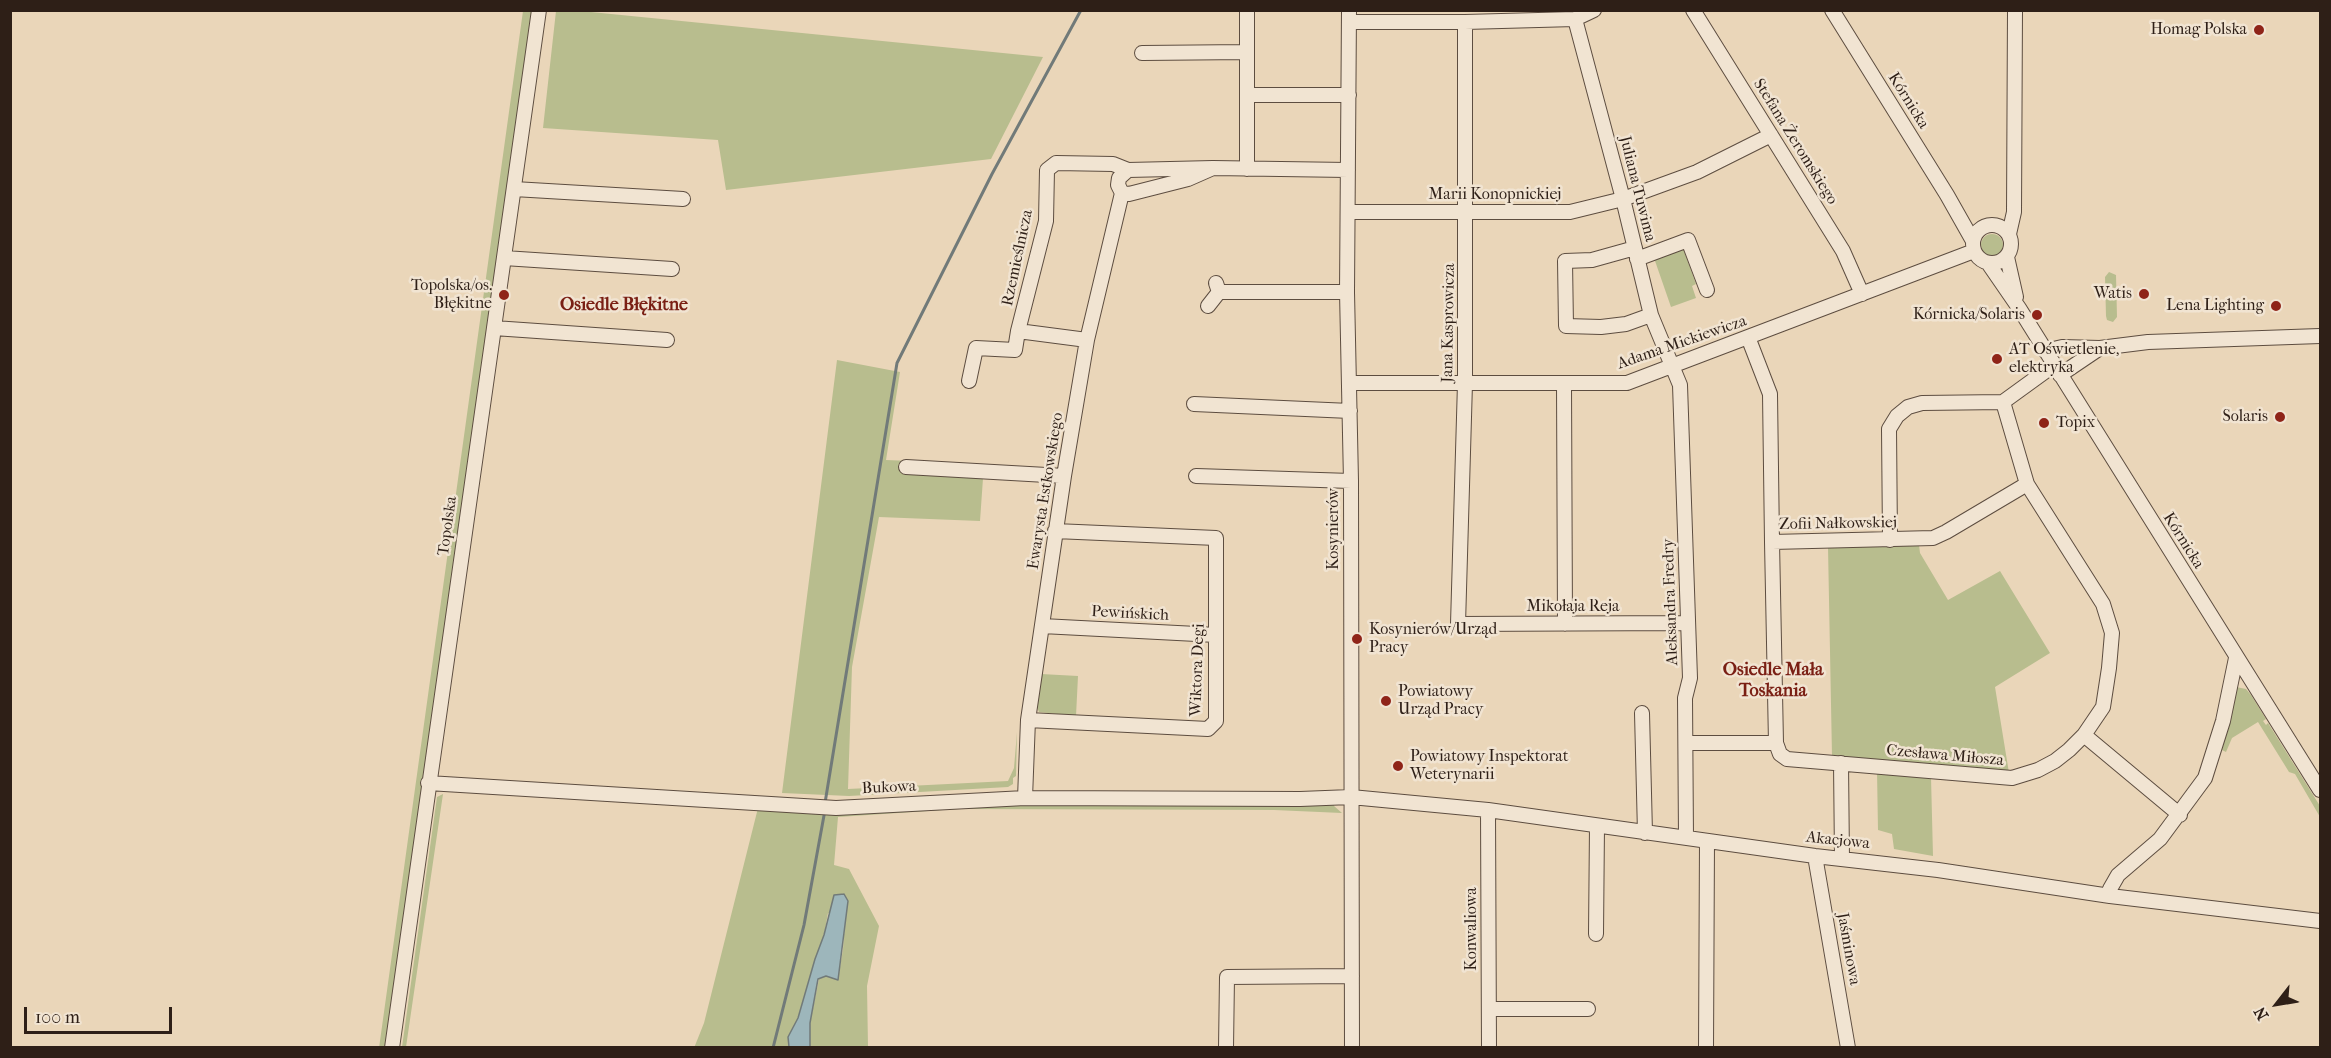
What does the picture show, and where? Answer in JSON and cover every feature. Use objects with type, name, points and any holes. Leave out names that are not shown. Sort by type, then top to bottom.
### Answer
[{"type":"street","name":"Topolska","points":[[392,1047],[539,10]]},
{"type":"street","points":[[1247,10],[1247,169]]},
{"type":"street","points":[[1349,16],[1465,22],[1575,19],[1594,10]]},
{"type":"street","name":"Stefana Żeromskiego","points":[[1693,10],[1843,251],[1862,294]]},
{"type":"street","name":"Kórnicka","points":[[1832,10],[1955,209],[1973,246]]},
{"type":"street","points":[[2003,230],[1983,228],[1973,246],[1982,261],[1998,263],[2007,257],[2011,247],[2003,230],[2013,197],[2015,10]]},
{"type":"street","name":"Kosynierów","points":[[1349,16],[1347,292],[1351,481],[1352,1047]]},
{"type":"street","name":"Juliana Tuwima","points":[[1575,19],[1651,315],[1672,367]]},
{"type":"street","name":"Jana Kasprowicza","points":[[1458,624],[1467,212],[1465,22]]},
{"type":"street","points":[[1142,53],[1247,52]]},
{"type":"street","points":[[1247,95],[1349,95]]},
{"type":"street","name":"Marii Konopnickiej","points":[[1349,212],[1570,212],[1623,199],[1697,172],[1771,135]]},
{"type":"street","name":"Rzemieślnicza","points":[[1087,340],[1018,331],[1046,221],[1047,170],[1056,163],[1113,164],[1128,170]]},
{"type":"street","points":[[1122,193],[1147,191],[1188,179],[1213,168]]},
{"type":"street","points":[[1128,170],[1213,168],[1348,170]]},
{"type":"street","name":"Ewarysta Estkowskiego","points":[[1025,798],[1028,720],[1064,476],[1087,340],[1122,193],[1118,185],[1119,177],[1128,170]]},
{"type":"street","points":[[514,189],[683,199]]},
{"type":"street","name":"Kórnicka","points":[[1955,209],[1983,228]]},
{"type":"street","points":[[1651,315],[1626,324],[1601,327],[1566,326],[1565,261],[1636,254],[1688,240],[1707,290]]},
{"type":"street","name":"Adama Mickiewicza","points":[[1349,383],[1627,383],[1862,294],[1973,246]]},
{"type":"street","name":"Kórnicka","points":[[2007,257],[2019,308]]},
{"type":"street","points":[[504,258],[672,269]]},
{"type":"street","name":"Kórnicka","points":[[1988,263],[2019,308],[2320,790]]},
{"type":"street","points":[[1208,306],[1217,288],[1347,292]]},
{"type":"street","points":[[494,328],[667,340]]},
{"type":"street","points":[[969,381],[976,348],[1015,350],[1018,331]]},
{"type":"street","points":[[2045,351],[2062,347],[2100,348],[2148,342],[2320,336]]},
{"type":"street","name":"Zofii Nałkowskiej","points":[[1748,337],[1770,394],[1772,542],[1922,539],[1946,532],[2027,484]]},
{"type":"street","points":[[1890,540],[1889,429],[1897,416],[1908,407],[1922,404],[2003,402],[2100,348]]},
{"type":"street","name":"Aleksandra Fredry","points":[[1672,367],[1680,385],[1690,678],[1685,698],[1686,838]]},
{"type":"street","points":[[1564,384],[1565,624]]},
{"type":"street","name":"Czesława Miłosza","points":[[1776,743],[1780,754],[1786,759],[2012,778],[2038,770],[2055,761],[2085,735],[2103,706],[2112,633],[2103,604],[2027,484],[2003,402]]},
{"type":"street","points":[[1194,404],[1350,411]]},
{"type":"street","points":[[906,467],[1064,476]]},
{"type":"street","points":[[1196,476],[1351,481]]},
{"type":"street","name":"Wiktora Degi","points":[[1028,720],[1208,729],[1216,721],[1216,538],[1055,531]]},
{"type":"street","points":[[1686,743],[1776,743],[1772,542]]},
{"type":"street","name":"Mikołaja Reja","points":[[1458,624],[1688,623]]},
{"type":"street","name":"Pewińskich","points":[[1042,626],[1216,634]]},
{"type":"street","points":[[2110,896],[2110,889],[2118,875],[2160,839],[2180,815],[2205,778],[2223,721],[2236,658]]},
{"type":"street","points":[[1642,712],[1645,833]]},
{"type":"street","points":[[2085,735],[2180,815]]},
{"type":"street","points":[[1841,763],[1842,859]]},
{"type":"street","name":"Bukowa","points":[[428,783],[836,808],[1025,798],[1300,799],[1351,797]]},
{"type":"street","name":"Akacjowa","points":[[1351,797],[1488,810],[1707,842],[1938,870],[2110,896],[2320,921]]},
{"type":"street","name":"Konwaliowa","points":[[1488,810],[1489,1047]]},
{"type":"street","points":[[1596,934],[1597,826]]},
{"type":"street","points":[[1706,1047],[1707,842]]},
{"type":"street","name":"Jaśminowa","points":[[1815,856],[1848,1047]]},
{"type":"street","points":[[1226,1047],[1227,977],[1352,976]]},
{"type":"street","points":[[1489,1009],[1588,1009]]},
{"type":"green space","points":[[523,11],[532,11],[387,1047],[379,1048]]},
{"type":"green space","points":[[556,11],[581,11],[1043,57],[991,159],[726,190],[718,140],[543,128]]},
{"type":"green space","points":[[1992,234],[2000,237],[2003,245],[2000,253],[1992,256],[1984,253],[1981,245],[1984,237]]},
{"type":"green space","points":[[1683,248],[1696,284],[1692,286],[1696,298],[1671,307],[1654,258]]},
{"type":"green space","points":[[2109,272],[2116,275],[2117,317],[2113,322],[2107,320],[2106,316],[2105,277]]},
{"type":"green space","points":[[837,360],[900,372],[886,460],[984,464],[980,521],[879,517],[852,667],[848,789],[1008,781],[1014,768],[1017,732],[1016,776],[1013,778],[1013,784],[1008,787],[849,796],[782,793]]},
{"type":"green space","points":[[1919,545],[1920,553],[1948,600],[2000,571],[2050,653],[1995,687],[2009,773],[1832,756],[1828,547]]},
{"type":"green space","points":[[1041,674],[1078,676],[1076,716],[1039,712],[1036,705]]},
{"type":"green space","points":[[2236,687],[2246,689],[2251,695],[2266,719],[2263,721],[2266,725],[2268,723],[2320,806],[2320,817],[2295,774],[2289,772],[2258,722],[2232,738],[2226,752],[2222,750]]},
{"type":"green space","points":[[1877,771],[1931,777],[1933,856],[1894,849],[1892,834],[1878,830]]},
{"type":"green space","points":[[443,794],[406,1047],[402,1047],[437,797]]},
{"type":"green space","points":[[1040,802],[1041,805],[1087,806],[1088,802],[1334,802],[1334,806],[1342,813],[1274,810],[958,809],[838,817],[834,865],[849,869],[879,926],[867,986],[868,1047],[809,1046],[810,1023],[819,979],[826,976],[838,979],[843,949],[845,920],[828,913],[824,935],[798,1018],[788,1037],[789,1047],[694,1048],[704,1023],[758,808]]},
{"type":"water","points":[[844,894],[848,901],[838,980],[826,976],[818,979],[810,1023],[810,1047],[789,1047],[788,1037],[798,1018],[834,895]]},
{"type":"waterway","points":[[825,803],[897,363],[992,174],[1081,10]]},
{"type":"waterway","points":[[773,1048],[804,925],[825,810]]},
{"type":"place","name":"Homag Polska","points":[[2259,30]]},
{"type":"place","name":"Watis","points":[[2144,294]]},
{"type":"place","name":"Topolska/os. Błękitne","points":[[504,295]]},
{"type":"place","name":"Lena Lighting","points":[[2276,306]]},
{"type":"place","name":"Kórnicka/Solaris","points":[[2037,315]]},
{"type":"place","name":"AT Oświetlenie, elektryka","points":[[1997,359]]},
{"type":"place","name":"Solaris","points":[[2280,417]]},
{"type":"place","name":"Topix","points":[[2044,423]]},
{"type":"place","name":"Kosynierów/Urząd Pracy","points":[[1357,639]]},
{"type":"place","name":"Powiatowy Urząd Pracy","points":[[1386,701]]},
{"type":"place","name":"Powiatowy Inspektorat Weterynarii","points":[[1398,766]]},
{"type":"district","name":"Osiedle Błękitne","points":[[624,306]]},
{"type":"district","name":"Osiedle Mała Toskania","points":[[1773,681]]}]
